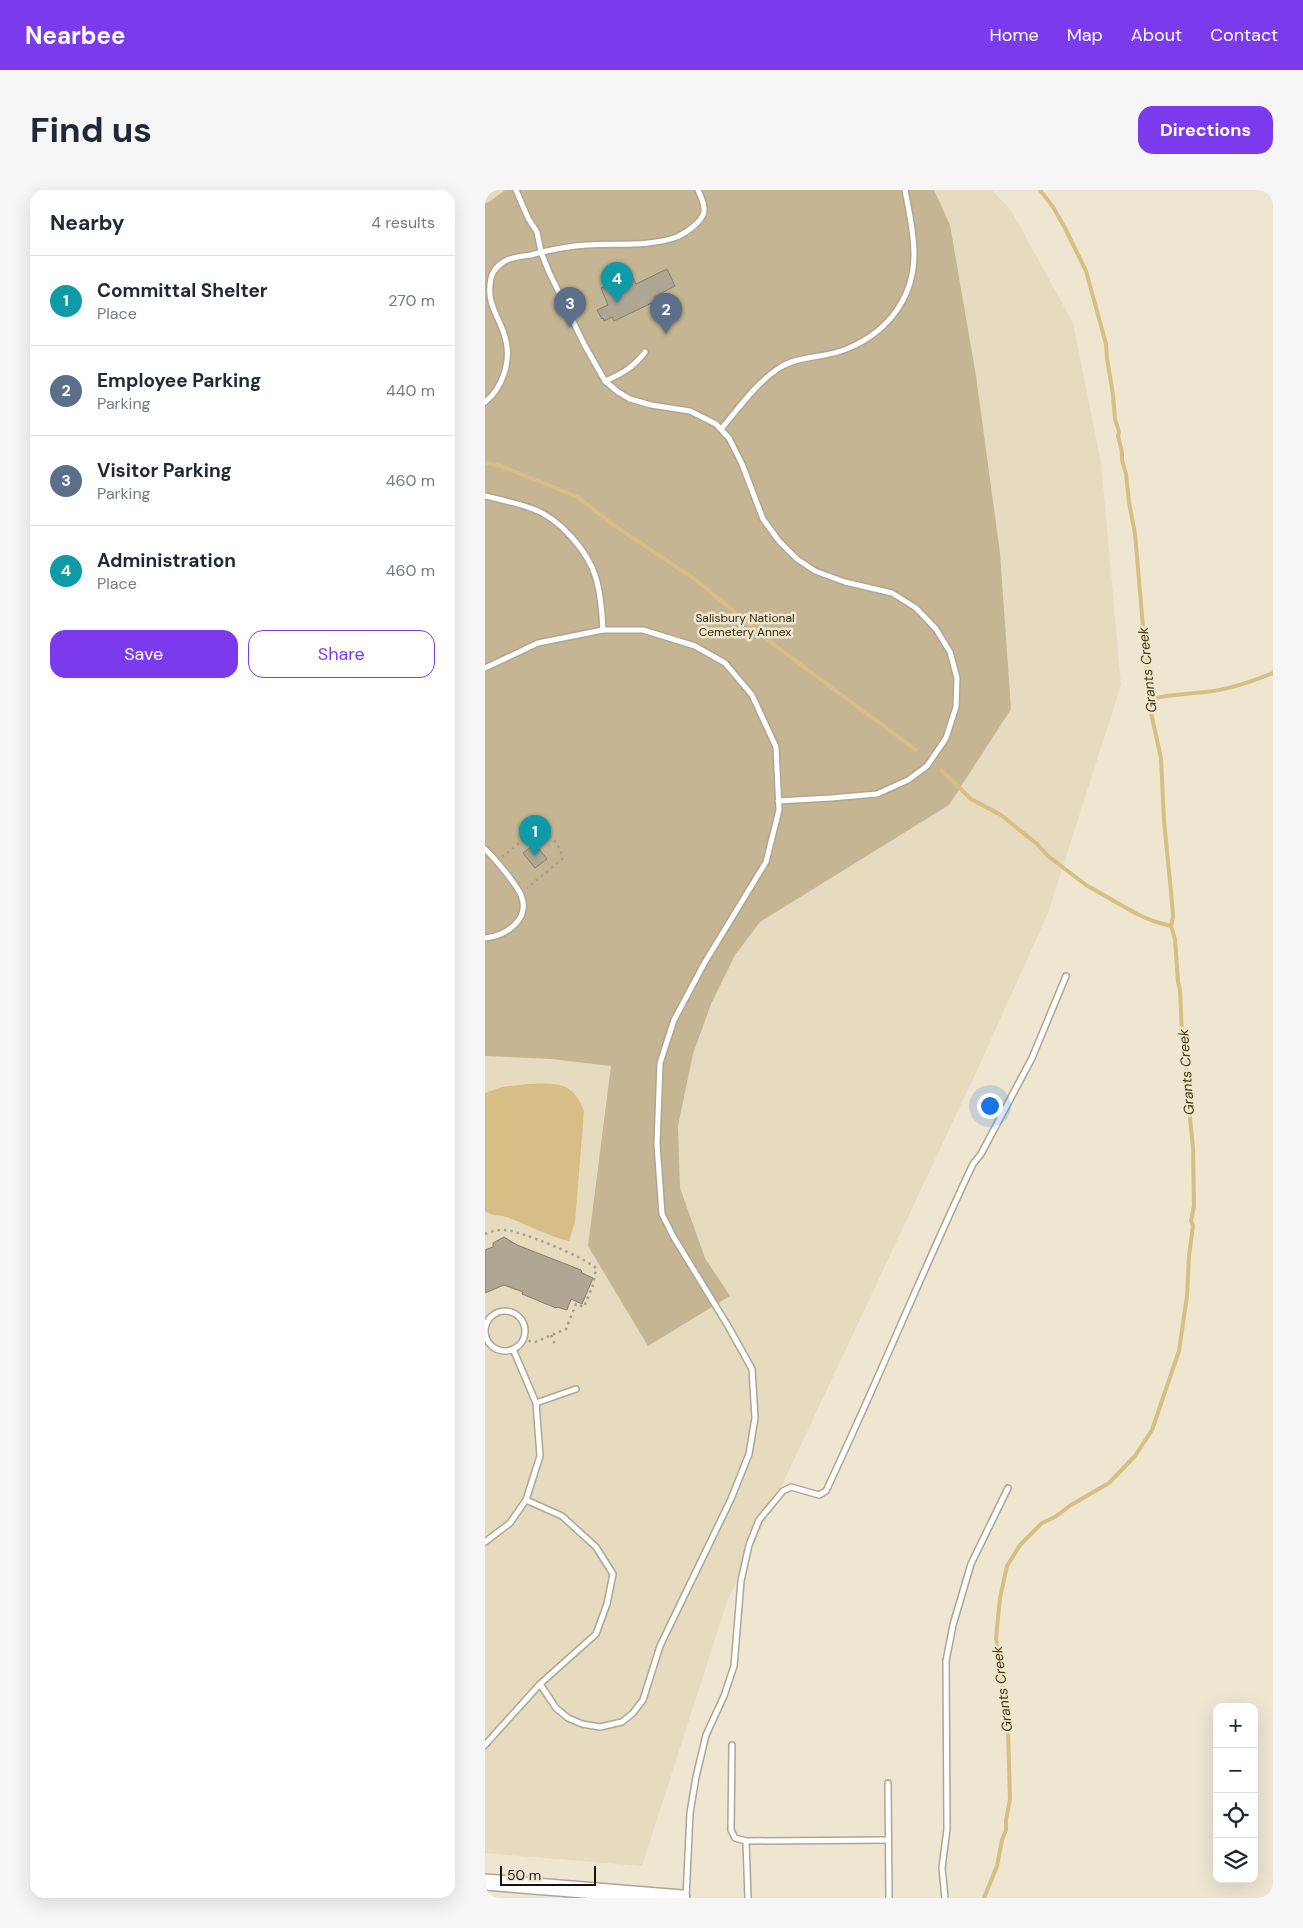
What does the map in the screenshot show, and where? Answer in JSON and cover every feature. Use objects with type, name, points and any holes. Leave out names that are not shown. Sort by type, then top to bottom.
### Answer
[{"type":"main road","points":[[485,1882],[684,1898]]},
{"type":"lane","points":[[515,190],[537,232],[541,252],[584,344],[605,382],[630,399],[651,405],[690,411],[717,424],[729,438],[742,464],[763,519],[779,541],[797,559],[815,570],[845,582],[892,593],[916,608],[936,629],[950,652],[957,678],[956,708],[946,738],[927,766],[908,780],[877,794],[778,801]]},
{"type":"lane","points":[[485,402],[493,396],[502,381],[507,362],[506,340],[491,309],[487,294],[493,270],[506,260],[541,252],[585,245],[647,242],[678,236],[699,221],[703,213],[704,205],[698,190]]},
{"type":"lane","points":[[721,429],[757,387],[779,368],[799,359],[851,348],[887,324],[896,312],[909,284],[914,253],[905,190]]},
{"type":"lane","points":[[605,382],[625,372],[638,362],[645,352]]},
{"type":"lane","points":[[485,496],[535,509],[562,527],[582,551],[595,576],[601,602],[603,630]]},
{"type":"lane","points":[[485,668],[539,643],[603,630],[643,630],[695,646],[725,664],[752,695],[776,747],[779,810],[767,862],[705,962],[675,1020],[660,1063],[657,1144],[662,1214],[673,1236],[752,1369],[755,1418],[749,1454],[731,1499],[660,1646],[643,1700],[633,1713],[622,1722],[600,1727],[582,1724],[568,1718],[556,1708],[540,1684]]},
{"type":"lane","points":[[485,849],[520,893],[523,908],[520,918],[511,929],[498,936],[485,938]]},
{"type":"lane","points":[[684,1898],[690,1813],[696,1776],[706,1735],[734,1666],[741,1581],[752,1537],[759,1520],[783,1491],[791,1487],[819,1495],[826,1491],[930,1255],[973,1164],[981,1154],[1032,1058],[1066,976]]},
{"type":"lane","points":[[505,1311],[512,1313],[522,1321],[524,1327],[523,1340],[513,1349],[507,1351],[495,1348],[486,1338],[485,1328],[493,1315],[505,1311]]},
{"type":"lane","points":[[485,1542],[510,1523],[525,1500],[540,1456],[536,1403],[513,1349]]},
{"type":"lane","points":[[536,1403],[576,1388]]},
{"type":"lane","points":[[945,1898],[943,1868],[947,1829],[946,1661],[953,1625],[971,1564],[1008,1488]]},
{"type":"lane","points":[[485,1744],[540,1684],[596,1634],[607,1604],[613,1574],[595,1547],[562,1516],[525,1500]]},
{"type":"lane","points":[[731,1745],[731,1830],[735,1838],[746,1841],[888,1840]]},
{"type":"lane","points":[[887,1782],[889,1898]]},
{"type":"lane","points":[[746,1841],[748,1898]]},
{"type":"path","points":[[496,862],[536,830],[539,829],[546,832],[561,852],[560,861],[520,893]]},
{"type":"path","points":[[485,1234],[504,1230],[533,1238],[585,1260],[596,1268],[593,1285],[584,1307],[576,1304],[566,1328],[535,1342],[523,1340]]},
{"type":"path","points":[[551,1335],[556,1347]]},
{"type":"shaded area","points":[[485,190],[992,190],[1012,212],[1073,323],[1101,463],[1121,685],[1048,913],[979,1066],[727,1602],[642,1866],[485,1853]]},
{"type":"shaded area","points":[[527,1084],[555,1084],[562,1086],[574,1094],[584,1111],[575,1222],[569,1241],[507,1217],[493,1215],[485,1211],[485,1093],[502,1087]]},
{"type":"green space","name":"Salisbury National Cemetery Annex","points":[[505,190],[934,190],[950,225],[976,376],[1000,553],[1011,709],[949,805],[760,922],[735,955],[711,1004],[693,1054],[678,1126],[680,1188],[705,1258],[730,1296],[648,1346],[588,1246],[611,1066],[552,1059],[485,1056],[485,203]]},
{"type":"building","points":[[667,269],[675,286],[654,297],[656,301],[614,321],[612,317],[604,321],[602,319],[597,310],[608,305],[601,288],[611,284],[612,286],[632,276],[636,284]]},
{"type":"building","points":[[535,844],[547,859],[535,868],[523,853]]},
{"type":"building","points":[[504,1237],[517,1245],[581,1270],[582,1273],[593,1278],[582,1304],[571,1299],[567,1310],[556,1308],[504,1285],[485,1293],[485,1250],[493,1247],[493,1243]]},
{"type":"waterway","name":"Grants Creek","points":[[984,1898],[997,1866],[1006,1830],[1010,1799],[1008,1728],[996,1638],[1000,1598],[1007,1566],[1020,1545],[1042,1523],[1055,1517],[1071,1505],[1109,1483],[1135,1456],[1152,1430],[1179,1351],[1187,1296],[1193,1226],[1191,1221],[1194,1206],[1193,1148],[1186,1077],[1187,1062],[1182,1034],[1175,939],[1171,926],[1173,917],[1164,821],[1161,758],[1150,708],[1135,534],[1126,474],[1115,419],[1106,344],[1086,271],[1065,228],[1053,207],[1040,190]]},
{"type":"waterway","points":[[485,463],[501,466],[578,497],[612,524],[696,580],[777,647],[916,750]]},
{"type":"waterway","points":[[1150,699],[1222,689],[1273,673]]},
{"type":"waterway","points":[[942,771],[971,799],[1001,815],[1037,844],[1048,856],[1086,885],[1137,914],[1171,926]]},
{"type":"place","name":"Administration","points":[[617,303]]},
{"type":"place","name":"Visitor Parking","points":[[570,328]]},
{"type":"place","name":"Employee Parking","points":[[666,334]]},
{"type":"place","name":"Committal Shelter","points":[[535,856]]}]
